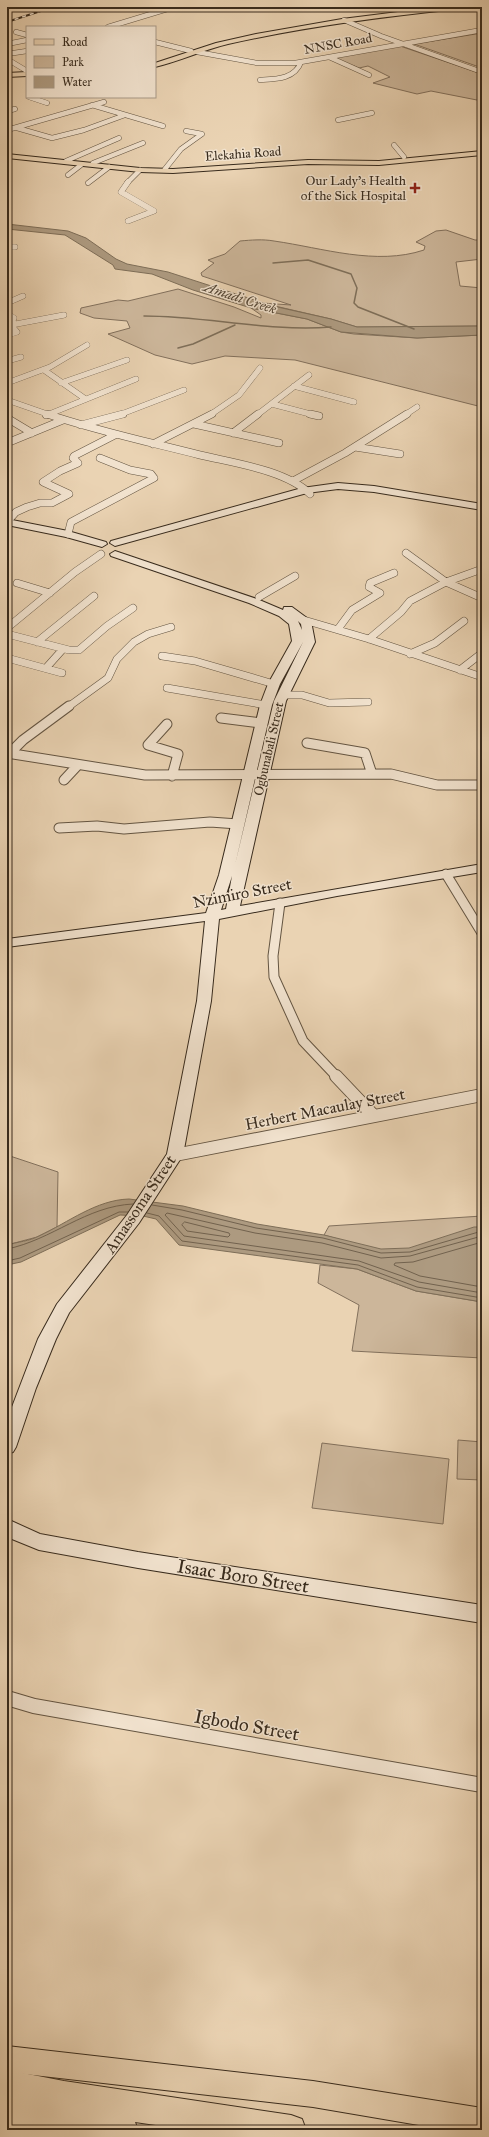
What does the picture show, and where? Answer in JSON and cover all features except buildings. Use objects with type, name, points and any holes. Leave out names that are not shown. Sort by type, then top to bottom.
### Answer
[{"type":"highway","points":[[7,2085],[61,2108],[123,2130]]},
{"type":"highway","points":[[7,2111],[61,2108],[291,2130]]},
{"type":"main road","points":[[156,64],[232,38],[355,17],[439,7]]},
{"type":"main road","points":[[194,51],[225,42],[344,20],[457,7]]},
{"type":"main road","points":[[7,76],[26,73]]},
{"type":"main road","name":"Elekahia Road","points":[[7,155],[165,169],[304,159],[364,160],[482,150]]},
{"type":"main road","name":"Elekahia Road","points":[[7,155],[81,165],[140,170],[188,171],[308,162],[384,162],[482,153]]},
{"type":"main road","points":[[7,2059],[313,2094],[482,2122]]},
{"type":"street","points":[[38,7],[44,8]]},
{"type":"street","points":[[111,26],[174,7]]},
{"type":"street","points":[[344,20],[482,72]]},
{"type":"street","name":"NNSC Road","points":[[156,42],[256,63],[301,62],[482,30]]},
{"type":"street","points":[[16,32],[26,35]]},
{"type":"street","points":[[7,39],[18,42]]},
{"type":"street","points":[[7,44],[26,40]]},
{"type":"street","points":[[7,54],[26,51]]},
{"type":"street","points":[[329,57],[369,75]]},
{"type":"street","points":[[7,59],[26,72]]},
{"type":"street","points":[[260,80],[287,77],[298,69],[301,62]]},
{"type":"street","points":[[32,98],[47,103]]},
{"type":"street","points":[[7,130],[104,102]]},
{"type":"street","points":[[92,105],[163,126]]},
{"type":"street","points":[[7,111],[15,109]]},
{"type":"street","points":[[338,120],[372,113]]},
{"type":"street","points":[[16,128],[50,138],[84,130],[125,115]]},
{"type":"street","points":[[165,169],[182,149],[202,134],[186,131]]},
{"type":"street","points":[[66,161],[119,138]]},
{"type":"street","points":[[93,163],[144,143]]},
{"type":"street","points":[[394,146],[404,157]]},
{"type":"street","points":[[68,175],[81,165]]},
{"type":"street","points":[[88,182],[109,167]]},
{"type":"street","points":[[128,221],[154,211],[121,192],[123,186],[140,170]]},
{"type":"street","points":[[7,247],[15,247]]},
{"type":"street","points":[[7,303],[23,296]]},
{"type":"street","points":[[7,314],[14,318],[11,325]]},
{"type":"street","points":[[11,325],[64,315]]},
{"type":"street","points":[[7,335],[17,332],[11,325]]},
{"type":"street","points":[[7,383],[44,370],[87,345]]},
{"type":"street","points":[[7,361],[21,358]]},
{"type":"street","points":[[61,383],[127,360]]},
{"type":"street","points":[[153,444],[192,423],[212,416],[231,403],[250,383],[260,368]]},
{"type":"street","points":[[44,370],[84,398]]},
{"type":"street","points":[[234,433],[309,375]]},
{"type":"street","points":[[46,414],[136,378]]},
{"type":"street","points":[[294,386],[354,402]]},
{"type":"street","points":[[80,425],[134,410],[184,390]]},
{"type":"street","points":[[7,400],[63,420],[115,435],[267,472],[293,481],[308,492],[356,491],[482,512]]},
{"type":"street","points":[[7,409],[18,404]]},
{"type":"street","points":[[272,404],[319,416]]},
{"type":"street","points":[[293,481],[355,447],[417,407]]},
{"type":"street","points":[[7,418],[32,433]]},
{"type":"street","points":[[7,443],[63,420]]},
{"type":"street","points":[[192,423],[279,443]]},
{"type":"street","points":[[7,522],[16,512],[27,507],[40,503],[50,503],[69,494],[43,482],[60,471],[78,464],[78,462],[73,458],[74,456],[115,435]]},
{"type":"street","points":[[355,447],[400,454]]},
{"type":"street","points":[[68,534],[69,524],[71,522],[113,499],[144,486],[154,478],[152,474],[130,470],[100,458]]},
{"type":"street","points":[[7,527],[63,538],[100,549],[118,549],[308,492],[338,486],[374,489],[482,507]]},
{"type":"street","points":[[7,522],[68,534],[100,549]]},
{"type":"street","points":[[7,628],[50,594],[100,549]]},
{"type":"street","points":[[118,549],[284,607],[306,625],[324,626],[338,629],[482,677]]},
{"type":"street","name":"Ogbunabali Street","points":[[118,549],[253,601],[290,618],[297,628],[298,641],[274,684],[266,705],[223,886],[212,915]]},
{"type":"street","points":[[406,553],[446,582],[482,598]]},
{"type":"street","points":[[369,639],[401,612],[410,601],[446,582],[482,569]]},
{"type":"street","points":[[338,629],[342,620],[355,607],[380,593],[369,586],[370,583],[394,573]]},
{"type":"street","points":[[259,597],[295,576]]},
{"type":"street","points":[[17,583],[50,594]]},
{"type":"street","points":[[37,642],[94,596]]},
{"type":"street","points":[[7,634],[74,651],[83,648],[107,626],[133,608]]},
{"type":"street","points":[[410,654],[435,643],[464,621]]},
{"type":"street","points":[[306,625],[324,626]]},
{"type":"street","name":"Ogbunabali Street","points":[[232,912],[274,721],[282,694],[307,646],[306,625]]},
{"type":"street","points":[[8,753],[23,740],[108,678],[112,673],[117,658],[137,640],[156,630],[171,627]]},
{"type":"street","points":[[46,668],[63,649]]},
{"type":"street","points":[[460,670],[482,653]]},
{"type":"street","points":[[162,656],[195,662],[274,684]]},
{"type":"street","points":[[7,658],[62,673]]},
{"type":"street","points":[[167,688],[266,705]]},
{"type":"street","points":[[282,694],[302,695],[329,703],[368,702]]},
{"type":"street","points":[[221,718],[261,723]]},
{"type":"street","points":[[167,724],[148,745],[178,754],[172,776]]},
{"type":"street","points":[[307,743],[365,753],[372,774]]},
{"type":"street","points":[[8,753],[122,773],[172,776],[249,774],[391,774],[437,785],[482,785]]},
{"type":"street","points":[[64,780],[78,765]]},
{"type":"street","points":[[59,828],[97,826],[124,829],[210,822],[238,824]]},
{"type":"street","name":"Nzimiro Street","points":[[7,943],[185,921],[482,868]]},
{"type":"street","points":[[446,874],[482,933]]},
{"type":"street","points":[[236,889],[245,900],[258,907]]},
{"type":"street","points":[[280,903],[272,967],[277,984],[303,1041],[373,1114]]},
{"type":"street","name":"Amassoma Street","points":[[7,1448],[30,1381],[63,1309],[133,1219],[175,1155],[204,1001],[212,915]]},
{"type":"street","name":"Herbert Macaulay Street","points":[[175,1155],[373,1114],[482,1095]]},
{"type":"street","name":"Isaac Boro Street","points":[[7,1528],[39,1542],[482,1614]]},
{"type":"street","name":"Igbodo Street","points":[[7,1698],[49,1709],[482,1785]]},
{"type":"green space","points":[[482,33],[482,68],[414,44]]},
{"type":"green space","points":[[400,46],[482,74],[482,101],[431,91],[417,94],[373,83],[390,77],[368,66],[359,68],[333,58]]},
{"type":"green space","points":[[446,230],[475,240],[482,240],[482,259],[456,262],[460,286],[482,288],[482,326],[357,327],[331,319],[262,303],[291,305],[202,276],[201,273],[214,263],[208,260],[225,254],[240,241],[270,240],[349,254],[387,256],[424,250],[425,246],[416,242],[436,231]]},
{"type":"green space","points":[[178,289],[234,307],[261,318],[261,315],[251,308],[307,319],[341,332],[354,334],[417,338],[482,335],[482,407],[295,360],[225,356],[192,364],[155,355],[108,334],[130,328],[127,321],[94,318],[80,313],[81,308],[118,300],[128,301]]},
{"type":"green space","points":[[7,1155],[58,1172],[57,1227],[37,1237],[7,1245]]},
{"type":"green space","points":[[482,1216],[482,1275],[432,1266],[324,1235],[329,1226]]},
{"type":"green space","points":[[320,1265],[357,1269],[416,1291],[482,1302],[482,1358],[352,1351],[359,1305],[318,1283]]},
{"type":"green space","points":[[458,1440],[482,1442],[482,1480],[457,1479]]},
{"type":"green space","points":[[322,1443],[449,1459],[443,1524],[312,1508]]},
{"type":"water","name":"Amadi Creek","points":[[7,224],[68,231],[86,238],[116,259],[127,264],[168,272],[273,306],[331,319],[357,327],[482,326],[482,335],[417,338],[341,332],[307,319],[251,308],[193,290],[152,274],[115,269],[113,265],[65,235],[7,229]]},
{"type":"water","points":[[129,1199],[183,1206],[257,1224],[324,1235],[381,1249],[409,1248],[474,1227],[482,1227],[482,1302],[416,1291],[357,1269],[179,1245],[156,1219],[143,1216],[120,1215],[21,1262],[7,1265],[7,1245],[35,1238],[94,1207],[117,1200]]},
{"type":"waterway","points":[[273,263],[308,260],[351,274],[357,288],[354,303],[358,307],[414,329]]},
{"type":"waterway","points":[[144,316],[191,318],[261,326],[307,328],[331,327]]},
{"type":"waterway","points":[[178,348],[193,344],[235,325]]},
{"type":"railway","points":[[7,22],[53,7]]},
{"type":"place","name":"Our Lady's Health of the Sick Hospital","points":[[415,188]]}]
